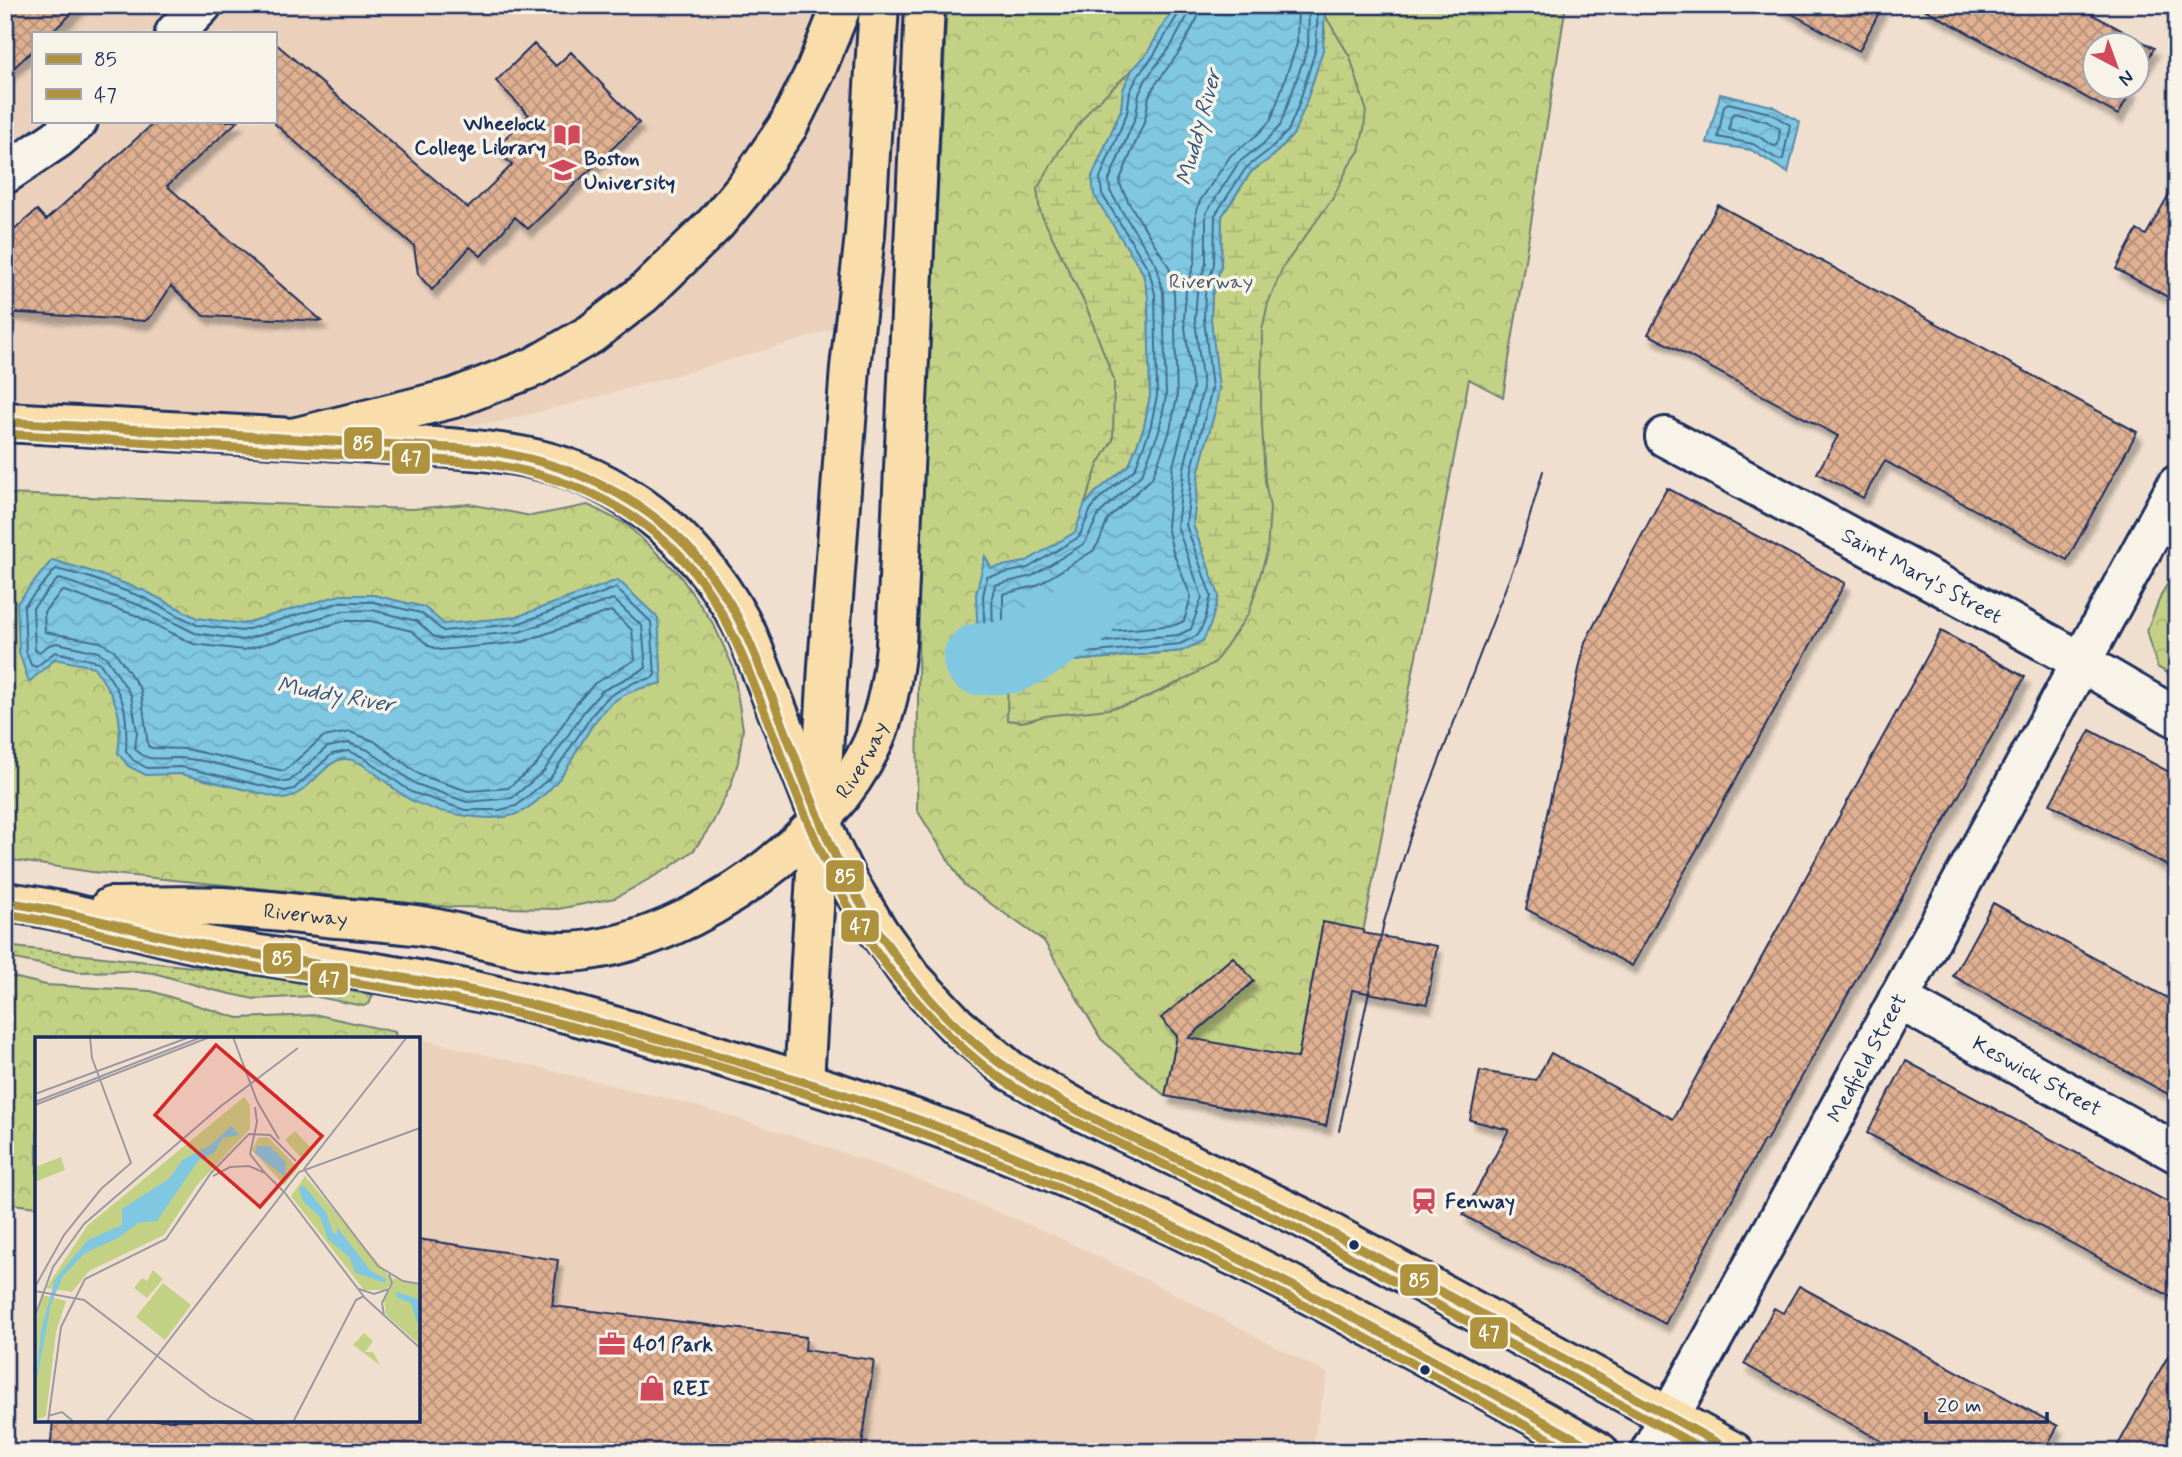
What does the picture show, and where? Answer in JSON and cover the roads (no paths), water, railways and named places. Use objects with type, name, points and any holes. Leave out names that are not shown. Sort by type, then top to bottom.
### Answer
[{"type":"highway","points":[[293,438],[454,398],[522,372],[591,334],[643,294],[716,223],[772,151],[816,72],[842,5]]},
{"type":"highway","points":[[804,1082],[849,380],[870,176],[879,5]]},
{"type":"highway","name":"Riverway","points":[[48,907],[220,907],[404,924],[541,951],[582,951],[636,939],[699,914],[745,884],[803,837],[856,771],[870,747],[887,702],[892,676],[896,645],[925,5]]},
{"type":"highway","points":[[5,422],[453,449],[536,459],[576,472],[643,508],[696,556],[734,609],[751,644],[819,819],[847,880],[878,931],[931,1000],[992,1057],[1038,1088],[1079,1110],[1301,1217],[1734,1452]]},
{"type":"highway","points":[[5,902],[48,907],[210,946],[389,974],[498,996],[709,1053],[949,1131],[1128,1207],[1287,1282],[1599,1452]]},
{"type":"street","points":[[176,32],[202,5]]},
{"type":"street","points":[[5,174],[57,139],[77,122]]},
{"type":"street","name":"Saint Mary's Street","points":[[1665,437],[2081,662],[2177,718]]},
{"type":"street","name":"Medfield Street","points":[[1650,1452],[2177,485]]},
{"type":"street","name":"Keswick Street","points":[[1898,999],[2177,1153]]},
{"type":"water","points":[[1175,5],[1325,5],[1323,50],[1293,135],[1273,156],[1251,172],[1222,216],[1221,266],[1212,295],[1211,319],[1219,388],[1199,470],[1193,525],[1219,596],[1203,641],[1182,651],[1008,667],[978,641],[976,595],[985,556],[991,568],[1025,562],[1075,532],[1084,506],[1095,493],[1129,465],[1144,427],[1150,396],[1148,296],[1143,273],[1094,195],[1092,177],[1121,110],[1123,90],[1132,70],[1146,55]]},
{"type":"water","points":[[1720,94],[1772,106],[1800,122],[1788,173],[1751,150],[1707,143]]},
{"type":"water","points":[[52,560],[145,591],[197,618],[242,624],[340,595],[374,595],[424,607],[444,624],[516,617],[618,580],[658,618],[662,683],[630,692],[606,708],[555,784],[528,808],[510,816],[464,816],[432,808],[407,798],[360,763],[345,759],[331,765],[302,791],[284,799],[181,774],[146,775],[128,766],[118,753],[119,716],[113,698],[94,667],[55,659],[29,682],[19,652],[17,603]]},
{"type":"waterway","name":"Muddy River","points":[[979,659],[1012,657],[1040,642],[1082,613]]},
{"type":"tram line","points":[[1339,1131],[1384,922],[1411,834],[1519,553],[1543,471]]},
{"type":"place","name":"Wheelock College Library","points":[[567,135]]},
{"type":"place","name":"Boston University","points":[[563,170]]},
{"type":"place","name":"Fenway","points":[[1424,1201]]},
{"type":"place","name":"401 Park","points":[[612,1344]]},
{"type":"place","name":"REI","points":[[652,1388]]}]
